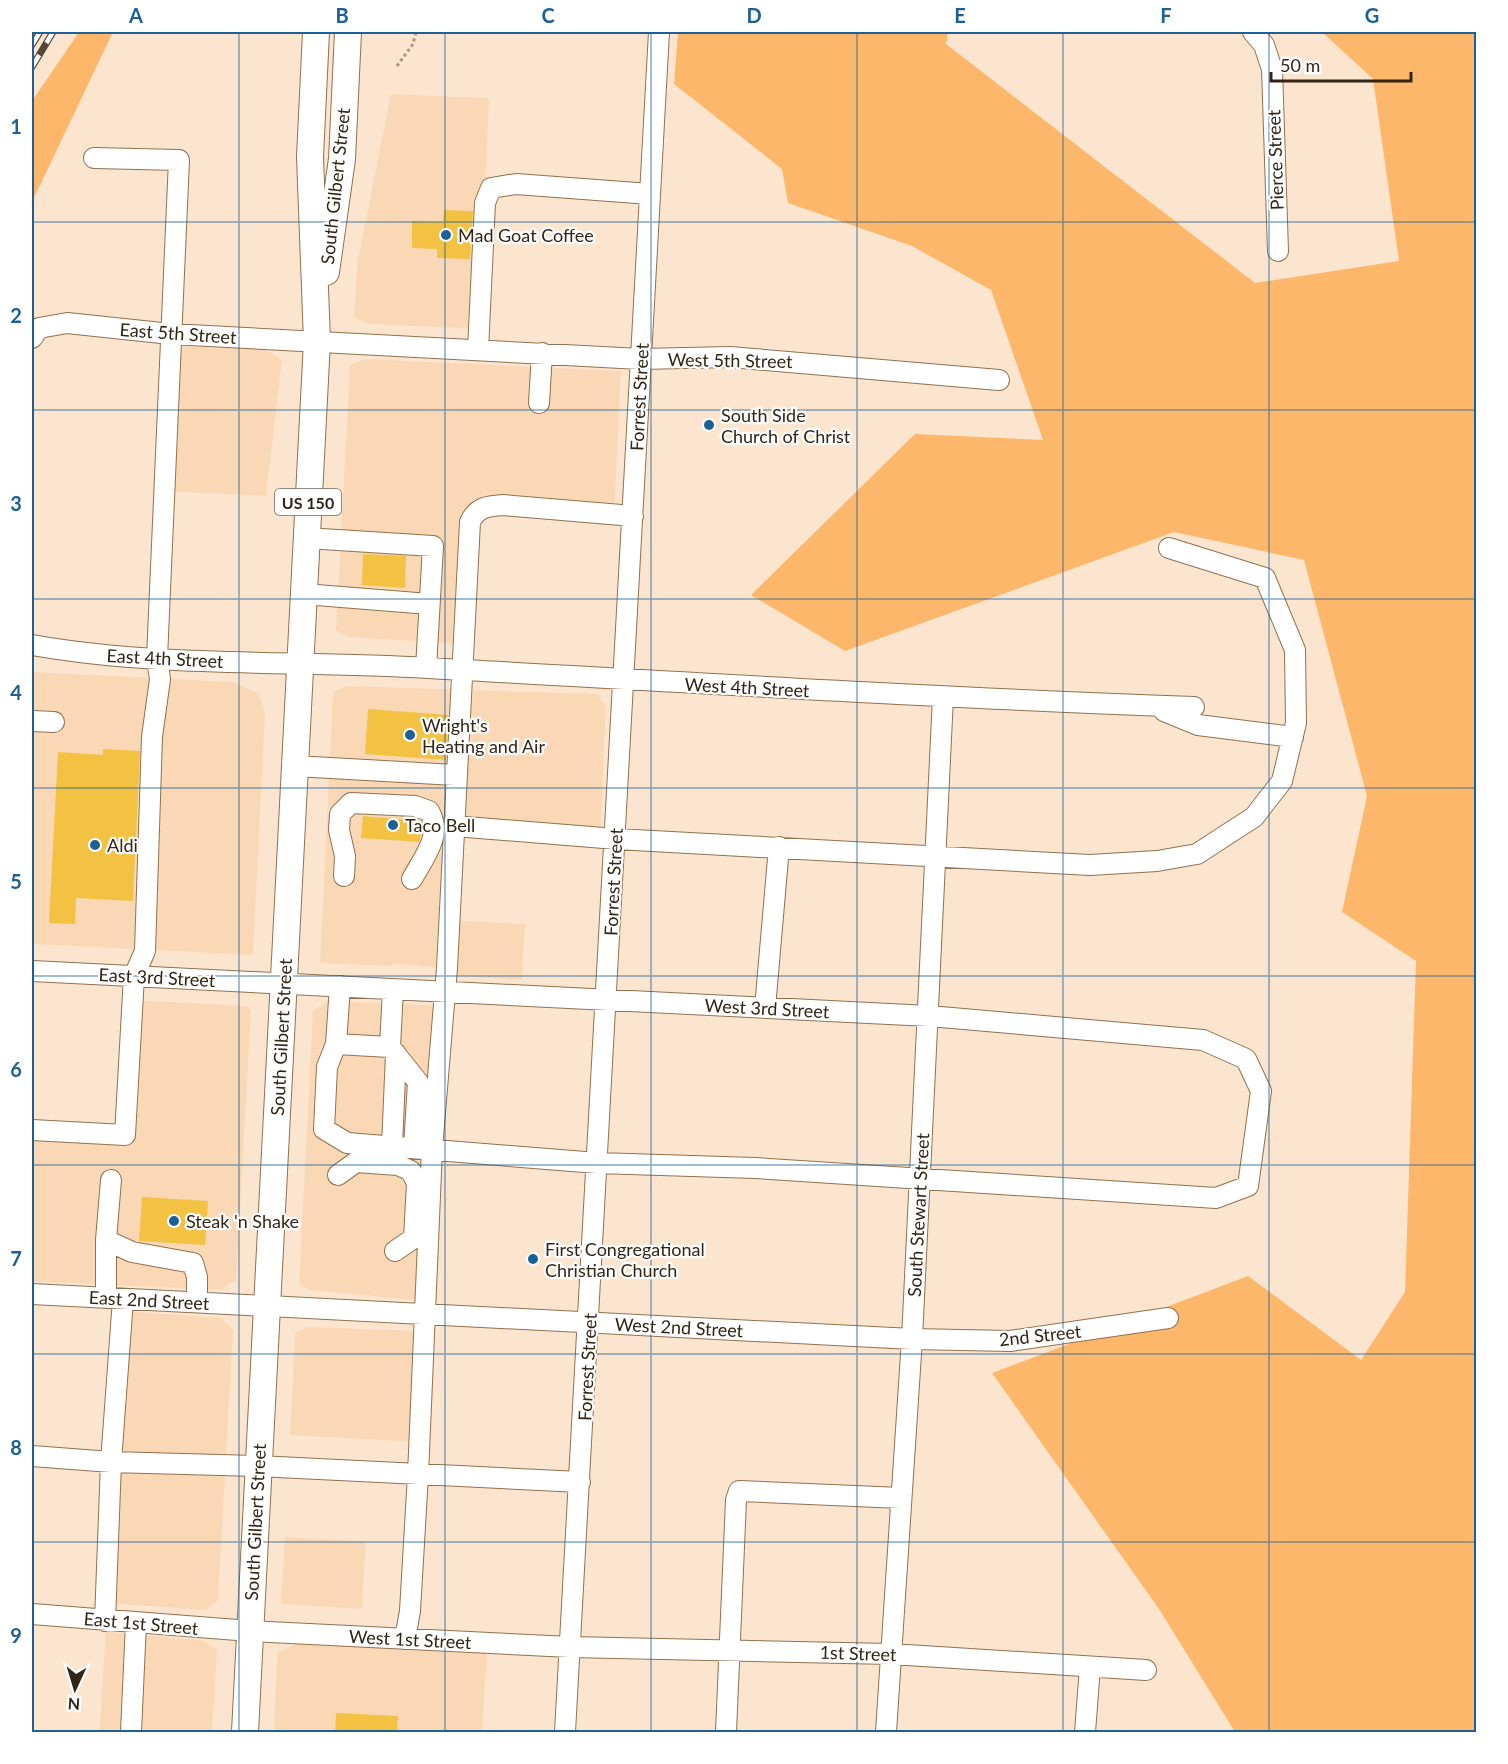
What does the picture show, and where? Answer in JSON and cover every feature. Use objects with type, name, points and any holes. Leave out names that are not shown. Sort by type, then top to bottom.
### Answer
[{"type":"main road","name":"South Gilbert Street","points":[[316,32],[310,157],[317,341]]},
{"type":"main road","name":"South Gilbert Street","points":[[246,1732],[317,341],[342,159],[348,32]]},
{"type":"street","name":"Forrest Street","points":[[566,1732],[659,32]]},
{"type":"street","name":"Pierce Street","points":[[1255,34],[1269,57],[1272,69],[1278,251]]},
{"type":"street","points":[[32,1130],[125,1135],[134,976],[144,951],[152,737],[160,678],[157,658],[179,160],[94,158]]},
{"type":"street","points":[[478,350],[485,203],[491,188],[516,184],[650,194]]},
{"type":"street","name":"East 5th Street","points":[[35,333],[67,323],[171,334],[317,341]]},
{"type":"street","name":"West 5th Street","points":[[317,341],[640,359],[730,357],[850,365],[999,380]]},
{"type":"street","points":[[539,403],[542,353]]},
{"type":"street","points":[[423,1148],[444,992],[470,522],[475,512],[487,506],[503,505],[633,516]]},
{"type":"street","points":[[306,538],[433,546],[426,668]]},
{"type":"street","points":[[454,826],[936,858],[1098,865],[1157,861],[1197,854],[1254,817],[1282,782],[1296,723],[1295,650],[1264,578],[1169,548]]},
{"type":"street","points":[[303,594],[429,604]]},
{"type":"street","name":"East 4th Street","points":[[32,645],[81,653],[300,664]]},
{"type":"street","name":"West 4th Street","points":[[300,664],[426,668],[624,681],[943,697],[1194,707]]},
{"type":"street","name":"South Stewart Street","points":[[886,1732],[912,1339],[943,697]]},
{"type":"street","points":[[1151,706],[1198,725],[1293,737]]},
{"type":"street","points":[[32,721],[54,722]]},
{"type":"street","points":[[295,766],[455,775]]},
{"type":"street","points":[[344,876],[345,856],[339,830],[340,814],[351,803],[415,806],[429,811],[435,821],[435,835],[412,879]]},
{"type":"street","points":[[765,1008],[779,848]]},
{"type":"street","name":"East 3rd Street","points":[[32,971],[283,983]]},
{"type":"street","name":"West 3rd Street","points":[[283,983],[929,1016],[1203,1040],[1246,1059],[1262,1090],[1248,1186],[1216,1198],[920,1178]]},
{"type":"street","points":[[340,986],[336,1044],[327,1067],[324,1129],[347,1143],[597,1163],[755,1168],[920,1178]]},
{"type":"street","points":[[392,1146],[393,989]]},
{"type":"street","points":[[336,1044],[393,1051],[418,1082],[423,1148],[424,1314],[418,1475],[410,1611],[405,1639]]},
{"type":"street","points":[[338,1175],[356,1162],[398,1165],[411,1171],[417,1183],[414,1238],[395,1251]]},
{"type":"street","points":[[105,1621],[114,1298],[106,1240],[111,1180]]},
{"type":"street","points":[[106,1240],[132,1252],[193,1263],[197,1302]]},
{"type":"street","name":"East 2nd Street","points":[[32,1294],[267,1305]]},
{"type":"street","name":"West 2nd Street","points":[[267,1305],[912,1339]]},
{"type":"street","name":"2nd Street","points":[[912,1339],[1010,1341],[1168,1318]]},
{"type":"street","points":[[32,1456],[111,1462],[258,1466],[580,1482]]},
{"type":"street","points":[[726,1732],[736,1500],[739,1491],[901,1498]]},
{"type":"street","name":"East 1st Street","points":[[32,1614],[250,1631]]},
{"type":"street","points":[[131,1732],[136,1623]]},
{"type":"street","name":"West 1st Street","points":[[250,1631],[570,1647]]},
{"type":"street","name":"1st Street","points":[[570,1647],[891,1654],[1146,1670]]},
{"type":"street","points":[[1085,1732],[1090,1666]]},
{"type":"path","points":[[397,66],[413,44],[416,32]]},
{"type":"shaded area","points":[[79,32],[113,32],[32,202],[32,101]]},
{"type":"shaded area","points":[[678,32],[948,32],[946,44],[1255,283],[1399,261],[1373,79],[1322,32],[1476,32],[1476,1732],[1235,1732],[1159,1609],[992,1373],[1248,1276],[1361,1360],[1405,1292],[1416,961],[1342,912],[1367,796],[1304,560],[1174,532],[845,651],[751,595],[915,434],[1043,440],[991,290],[912,246],[788,203],[782,169],[674,84]]},
{"type":"shaded area","points":[[391,94],[489,98],[479,329],[370,324],[354,318],[357,265]]},
{"type":"shaded area","points":[[171,346],[263,349],[282,359],[266,496],[165,491]]},
{"type":"shaded area","points":[[365,359],[621,371],[614,514],[475,512],[463,644],[348,637],[336,631],[350,365]]},
{"type":"shaded area","points":[[32,672],[234,682],[259,694],[265,713],[253,955],[32,944]]},
{"type":"shaded area","points":[[347,686],[597,694],[606,706],[600,837],[454,826],[449,920],[525,924],[522,980],[446,975],[447,968],[398,964],[390,966],[320,963],[333,692]]},
{"type":"shaded area","points":[[132,1000],[246,1006],[251,1011],[236,1280],[221,1290],[32,1281],[32,1130],[125,1135]]},
{"type":"shaded area","points":[[329,1001],[443,1006],[425,1301],[310,1290],[299,1283],[313,1011]]},
{"type":"shaded area","points":[[122,1311],[221,1318],[233,1330],[218,1601],[205,1610],[106,1603]]},
{"type":"shaded area","points":[[308,1327],[423,1331],[419,1442],[290,1435],[295,1333]]},
{"type":"shaded area","points":[[285,1537],[366,1542],[362,1609],[281,1604]]},
{"type":"shaded area","points":[[106,1632],[201,1640],[217,1650],[212,1732],[99,1732]]},
{"type":"shaded area","points":[[298,1643],[487,1652],[482,1732],[274,1732],[277,1653]]},
{"type":"building","name":"Mad Goat Coffee","points":[[444,210],[473,211],[470,259],[437,258],[437,249],[412,248],[412,221],[443,222]]},
{"type":"building","points":[[363,554],[406,556],[405,588],[362,585]]},
{"type":"building","name":"Wright's Heating and Air","points":[[368,709],[448,715],[446,760],[365,754]]},
{"type":"building","name":"Aldi","points":[[103,749],[140,751],[133,901],[76,898],[75,924],[49,923],[58,752],[103,755]]},
{"type":"building","name":"Taco Bell","points":[[363,816],[420,821],[422,829],[419,842],[361,838]]},
{"type":"building","name":"Steak 'n Shake","points":[[142,1197],[208,1201],[205,1245],[139,1241]]},
{"type":"building","points":[[336,1713],[398,1716],[397,1732],[335,1732]]},
{"type":"railway","points":[[32,45],[40,32]]},
{"type":"railway","points":[[32,67],[53,32]]},
{"type":"place","name":"Mad Goat Coffee","points":[[446,235]]},
{"type":"place","name":"South Side Church of Christ","points":[[709,425]]},
{"type":"place","name":"Wright's Heating and Air","points":[[410,735]]},
{"type":"place","name":"Taco Bell","points":[[393,825]]},
{"type":"place","name":"Aldi","points":[[95,845]]},
{"type":"place","name":"Steak 'n Shake","points":[[174,1221]]},
{"type":"place","name":"First Congregational Christian Church","points":[[533,1259]]}]
